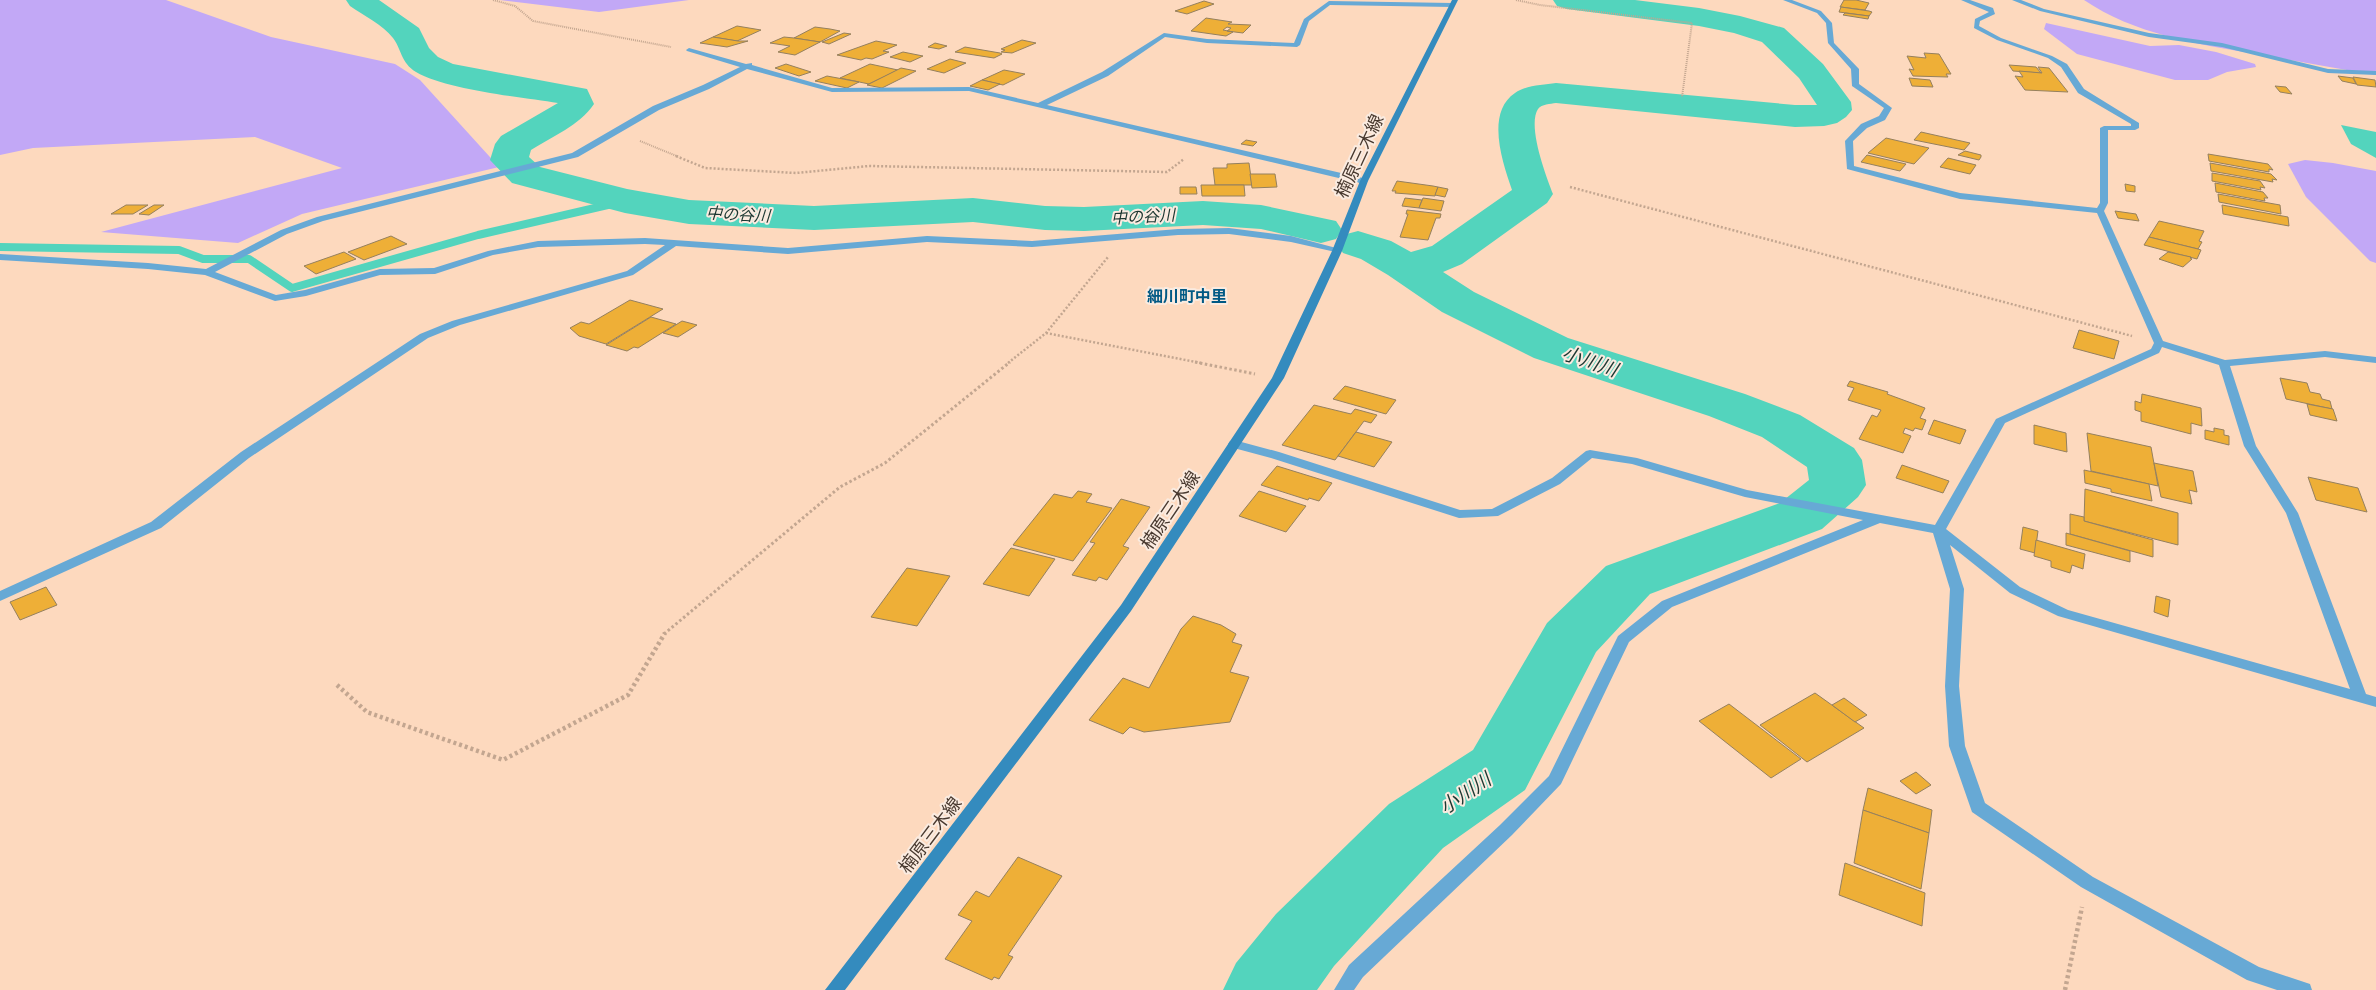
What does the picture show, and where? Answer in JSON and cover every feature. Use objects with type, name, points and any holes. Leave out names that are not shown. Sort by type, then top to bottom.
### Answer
[{"type":"main road","name":"楠原三木線","points":[[834,990],[1126,608],[1278,378],[1336,251],[1364,182],[1453,2]]},
{"type":"street","points":[[1786,0],[1819,12],[1830,24],[1831,43],[1855,69],[1855,84],[1860,91],[1882,102],[1888,108],[1882,118],[1864,126],[1848,141],[1850,167],[1960,196],[2100,211]]},
{"type":"street","points":[[1964,0],[1991,9],[1993,13],[1977,20],[1976,27],[1999,39],[2050,57],[2064,66],[2081,91],[2135,122],[2135,128],[2104,128],[2104,203],[2100,211]]},
{"type":"street","points":[[2015,0],[2042,10],[2149,35],[2222,45],[2328,71],[2376,74]]},
{"type":"street","points":[[1038,106],[1106,74],[1164,35],[1207,41],[1297,45],[1306,20],[1329,3],[1453,2]]},
{"type":"street","points":[[689,50],[750,65],[832,90],[969,89],[1364,182]]},
{"type":"street","points":[[207,272],[284,232],[320,219],[575,155],[656,108],[706,87],[750,65]]},
{"type":"street","points":[[2100,211],[2159,343],[2155,352],[2000,421],[1939,530],[1957,589],[1952,686],[1957,746],[1978,807],[2087,882],[2254,974],[2302,990]]},
{"type":"street","points":[[0,257],[148,266],[207,272],[275,298],[306,293],[380,272],[435,271],[491,253],[538,244],[644,241],[788,251],[927,239],[1032,244],[1126,236],[1229,231],[1291,239],[1336,251]]},
{"type":"street","points":[[0,596],[156,525],[245,455],[424,336],[456,323],[630,273],[674,243]]},
{"type":"street","points":[[2159,343],[2224,362],[2325,354],[2376,360]]},
{"type":"street","points":[[2224,362],[2250,446],[2292,513],[2360,697]]},
{"type":"street","points":[[1234,444],[1275,455],[1459,514],[1494,513],[1556,481],[1590,454],[1634,461],[1745,493],[1939,530],[2015,590],[2062,613],[2376,702]]},
{"type":"street","points":[[1343,990],[1356,971],[1506,830],[1555,780],[1623,639],[1667,604],[1880,518]]},
{"type":"path","points":[[493,0],[515,6],[533,21],[689,50]]},
{"type":"path","points":[[1516,0],[1540,5],[1692,23],[1682,97]]},
{"type":"path","points":[[615,131],[705,168],[796,173],[869,166],[1167,172],[1202,145]]},
{"type":"path","points":[[1570,187],[2159,343]]},
{"type":"path","points":[[337,686],[367,712],[503,760],[628,695],[666,631],[840,487],[884,463],[1046,333],[1126,236]]},
{"type":"path","points":[[1046,333],[1278,378]]},
{"type":"path","points":[[2065,990],[2087,882]]},
{"type":"shaded area","points":[[0,0],[166,0],[271,37],[395,64],[420,80],[499,167],[302,214],[238,243],[101,232],[342,168],[255,137],[33,148],[0,155]]},
{"type":"shaded area","points":[[500,0],[689,0],[599,12]]},
{"type":"shaded area","points":[[2084,0],[2376,0],[2376,75],[2211,46],[2167,36],[2103,12]]},
{"type":"shaded area","points":[[2046,23],[2150,46],[2179,45],[2216,52],[2255,64],[2256,67],[2227,72],[2208,80],[2175,80],[2077,54],[2044,29]]},
{"type":"shaded area","points":[[2305,160],[2376,171],[2376,263],[2370,261],[2306,197],[2288,164]]},
{"type":"water","points":[[2341,125],[2376,132],[2376,158],[2351,144]]},
{"type":"building","points":[[1844,0],[1869,3],[1865,10],[1840,7]]},
{"type":"building","points":[[1204,1],[1214,4],[1187,14],[1175,11]]},
{"type":"building","points":[[1841,7],[1872,12],[1869,16],[1839,12]]},
{"type":"building","points":[[1845,13],[1869,16],[1868,19],[1843,15]]},
{"type":"building","points":[[1206,18],[1232,22],[1228,24],[1251,25],[1243,33],[1230,31],[1233,32],[1226,36],[1191,31]],"holes":[[[1227,27],[1231,28],[1227,31],[1223,30]]]},
{"type":"building","points":[[737,26],[761,30],[737,41],[713,37]]},
{"type":"building","points":[[815,27],[840,31],[820,42],[794,38]]},
{"type":"building","points":[[844,33],[851,34],[829,44],[822,42]]},
{"type":"building","points":[[713,37],[748,41],[727,47],[700,43]]},
{"type":"building","points":[[784,37],[820,42],[795,55],[778,52],[790,46],[770,43]]},
{"type":"building","points":[[1022,40],[1036,43],[1012,53],[1001,52],[1005,50],[1001,49]]},
{"type":"building","points":[[876,41],[897,45],[883,51],[889,52],[872,59],[866,58],[861,60],[837,55]]},
{"type":"building","points":[[935,43],[947,46],[939,49],[928,47]]},
{"type":"building","points":[[965,47],[1002,54],[994,58],[955,52]]},
{"type":"building","points":[[903,52],[923,56],[910,62],[890,57]]},
{"type":"building","points":[[1924,53],[1939,54],[1951,74],[1946,74],[1948,77],[1913,76],[1909,69],[1914,70],[1907,56],[1926,58]]},
{"type":"building","points":[[950,59],[966,63],[944,73],[927,69]]},
{"type":"building","points":[[786,64],[811,72],[799,76],[775,68]]},
{"type":"building","points":[[870,64],[898,70],[869,84],[840,78]]},
{"type":"building","points":[[2009,65],[2036,67],[2041,73],[2013,71]]},
{"type":"building","points":[[2038,67],[2049,68],[2068,92],[2025,90],[2015,76],[2023,77],[2019,71],[2042,73]]},
{"type":"building","points":[[901,68],[916,71],[882,88],[867,85]]},
{"type":"building","points":[[1004,70],[1025,74],[1003,85],[982,80]]},
{"type":"building","points":[[827,76],[859,82],[847,88],[815,81]]},
{"type":"building","points":[[2338,76],[2353,78],[2356,84],[2342,81]]},
{"type":"building","points":[[2353,77],[2375,80],[2376,87],[2357,85]]},
{"type":"building","points":[[1909,78],[1930,80],[1933,87],[1912,86]]},
{"type":"building","points":[[982,80],[1000,84],[988,90],[970,86]]},
{"type":"building","points":[[2275,86],[2286,87],[2292,94],[2280,92]]},
{"type":"building","points":[[1921,132],[1970,143],[1964,150],[1914,140]]},
{"type":"building","points":[[1886,138],[1929,148],[1914,164],[1868,153]]},
{"type":"building","points":[[1246,140],[1257,142],[1253,146],[1241,144]]},
{"type":"building","points":[[1965,151],[1981,155],[1981,157],[1979,160],[1958,155]]},
{"type":"building","points":[[2208,154],[2268,164],[2273,170],[2269,169],[2269,172],[2209,161]]},
{"type":"building","points":[[1867,155],[1906,164],[1900,171],[1861,162]]},
{"type":"building","points":[[1948,158],[1976,165],[1970,174],[1940,167]]},
{"type":"building","points":[[1249,163],[1252,185],[1215,185],[1213,168],[1227,168],[1227,164]]},
{"type":"building","points":[[2210,163],[2271,174],[2277,180],[2272,179],[2273,182],[2211,171]]},
{"type":"building","points":[[2212,173],[2260,181],[2265,188],[2260,187],[2261,190],[2212,181]]},
{"type":"building","points":[[1250,174],[1275,174],[1277,187],[1252,188]]},
{"type":"building","points":[[1397,181],[1438,187],[1435,196],[1395,193],[1396,191],[1392,191]]},
{"type":"building","points":[[2215,183],[2263,192],[2268,198],[2264,198],[2265,201],[2216,192]]},
{"type":"building","points":[[2125,184],[2135,186],[2135,192],[2126,191]]},
{"type":"building","points":[[1201,185],[1244,185],[1245,196],[1202,196]]},
{"type":"building","points":[[1180,187],[1196,187],[1197,194],[1180,194]]},
{"type":"building","points":[[1438,187],[1448,189],[1445,197],[1435,195]]},
{"type":"building","points":[[2218,194],[2280,205],[2281,214],[2219,202]]},
{"type":"building","points":[[1405,198],[1422,200],[1419,208],[1402,206]]},
{"type":"building","points":[[1423,198],[1444,201],[1441,211],[1419,208]]},
{"type":"building","points":[[126,205],[148,205],[133,214],[111,214]]},
{"type":"building","points":[[154,205],[164,205],[149,215],[139,214]]},
{"type":"building","points":[[2222,205],[2288,217],[2289,226],[2223,214]]},
{"type":"building","points":[[1407,210],[1441,214],[1440,218],[1436,218],[1428,240],[1400,237],[1408,214],[1406,214]]},
{"type":"building","points":[[2115,211],[2136,214],[2139,221],[2118,218]]},
{"type":"building","points":[[2159,221],[2204,231],[2199,241],[2202,242],[2198,249],[2149,237]]},
{"type":"building","points":[[391,236],[407,244],[364,260],[348,252]]},
{"type":"building","points":[[2149,237],[2201,250],[2197,259],[2144,245]]},
{"type":"building","points":[[344,252],[356,259],[316,274],[304,266]]},
{"type":"building","points":[[2168,252],[2191,257],[2192,259],[2183,267],[2159,259]]},
{"type":"building","points":[[630,300],[663,309],[606,344],[579,336],[570,328],[581,322],[589,324]]},
{"type":"building","points":[[651,317],[676,324],[638,348],[634,347],[627,351],[606,345]]},
{"type":"building","points":[[682,321],[697,325],[678,337],[663,333]]},
{"type":"building","points":[[2079,330],[2119,341],[2114,359],[2073,348]]},
{"type":"building","points":[[2280,378],[2307,383],[2310,392],[2320,394],[2322,399],[2330,401],[2332,409],[2286,399]]},
{"type":"building","points":[[1850,381],[1888,392],[1887,394],[1925,408],[1920,418],[1926,420],[1922,430],[1915,428],[1913,431],[1905,428],[1903,433],[1911,436],[1903,453],[1859,439],[1872,415],[1877,417],[1881,410],[1848,400],[1854,388],[1847,386]]},
{"type":"building","points":[[1345,386],[1396,400],[1386,414],[1333,399]]},
{"type":"building","points":[[2142,394],[2201,408],[2202,426],[2191,423],[2191,434],[2141,421],[2141,412],[2135,410],[2135,401],[2141,403]]},
{"type":"building","points":[[2307,404],[2333,409],[2337,421],[2310,415]]},
{"type":"building","points":[[1314,405],[1351,414],[1355,409],[1377,415],[1371,423],[1364,421],[1335,460],[1282,445]]},
{"type":"building","points":[[1934,420],[1966,430],[1960,444],[1928,434]]},
{"type":"building","points":[[2034,425],[2066,433],[2067,452],[2034,444]]},
{"type":"building","points":[[2214,428],[2224,430],[2224,435],[2229,436],[2229,445],[2205,439],[2205,430],[2214,432]]},
{"type":"building","points":[[1356,432],[1392,442],[1374,467],[1338,456]]},
{"type":"building","points":[[2087,433],[2151,447],[2158,486],[2091,471]]},
{"type":"building","points":[[2154,463],[2193,471],[2197,492],[2189,490],[2192,504],[2161,497]]},
{"type":"building","points":[[1902,465],[1949,481],[1943,493],[1896,478]]},
{"type":"building","points":[[1277,466],[1332,483],[1319,501],[1309,498],[1308,500],[1261,485]]},
{"type":"building","points":[[2084,470],[2149,484],[2152,501],[2111,492],[2111,489],[2085,483]]},
{"type":"building","points":[[2308,477],[2358,488],[2367,512],[2316,500]]},
{"type":"building","points":[[2085,489],[2178,513],[2178,545],[2084,521]]},
{"type":"building","points":[[1078,491],[1092,494],[1086,502],[1112,508],[1073,561],[1013,545],[1054,494],[1072,498]]},
{"type":"building","points":[[1259,491],[1306,506],[1286,532],[1239,516]]},
{"type":"building","points":[[1121,499],[1150,507],[1123,546],[1129,548],[1107,580],[1099,577],[1096,581],[1072,575],[1095,543],[1090,542]]},
{"type":"building","points":[[2070,514],[2084,517],[2084,521],[2153,540],[2153,557],[2070,534]]},
{"type":"building","points":[[2023,527],[2038,531],[2035,553],[2020,549]]},
{"type":"building","points":[[2066,533],[2130,551],[2130,562],[2066,545]]},
{"type":"building","points":[[2036,540],[2085,554],[2083,569],[2072,565],[2070,573],[2051,567],[2051,561],[2034,556]]},
{"type":"building","points":[[1011,548],[1055,559],[1029,596],[983,584]]},
{"type":"building","points":[[907,568],[950,576],[917,626],[871,617]]},
{"type":"building","points":[[46,587],[57,605],[20,620],[10,602]]},
{"type":"building","points":[[2156,596],[2170,600],[2168,617],[2154,612]]},
{"type":"building","points":[[1193,616],[1221,625],[1236,634],[1232,642],[1242,645],[1230,672],[1249,677],[1230,722],[1144,732],[1130,727],[1123,734],[1089,720],[1123,678],[1149,688],[1181,629]]},
{"type":"building","points":[[1815,693],[1864,728],[1807,762],[1760,725]]},
{"type":"building","points":[[1844,698],[1867,715],[1855,722],[1832,705]]},
{"type":"building","points":[[1729,704],[1801,759],[1771,778],[1699,721]]},
{"type":"building","points":[[1916,772],[1931,785],[1916,794],[1900,781]]},
{"type":"building","points":[[1868,788],[1932,810],[1929,833],[1863,810]]},
{"type":"building","points":[[1863,810],[1929,833],[1921,889],[1854,863]]},
{"type":"building","points":[[1018,857],[1062,876],[1008,955],[1013,957],[999,979],[994,977],[992,980],[945,959],[972,921],[958,915],[976,891],[989,897]]},
{"type":"building","points":[[1845,863],[1925,893],[1922,926],[1839,895]]},
{"type":"waterway","name":"中の谷川","points":[[360,0],[397,25],[408,35],[414,51],[426,64],[441,71],[468,78],[575,96],[577,104],[568,113],[514,144],[509,160],[526,175],[625,201],[689,212],[814,218],[973,210],[1045,218],[1084,219],[1203,213],[1261,217],[1321,230]]},
{"type":"waterway","name":"小川川","points":[[1404,266],[1432,261],[1447,255],[1533,194],[1520,149],[1517,123],[1523,104],[1534,97],[1556,93],[1795,116],[1824,115],[1834,110],[1834,102],[1811,71],[1773,35],[1740,25],[1699,17],[1567,0]]},
{"type":"waterway","points":[[0,247],[179,250],[203,259],[249,259],[292,288],[478,235],[625,201]]},
{"type":"waterway","name":"中の谷川","points":[[1358,244],[1376,250],[1404,266]]},
{"type":"waterway","name":"小川川","points":[[1266,990],[1305,940],[1416,826],[1499,770],[1570,639],[1628,580],[1801,516],[1838,485],[1834,460],[1781,426],[1727,405],[1551,348],[1458,302],[1404,266]]},
{"type":"district","name":"細川町中里","points":[[1187,296]]}]
